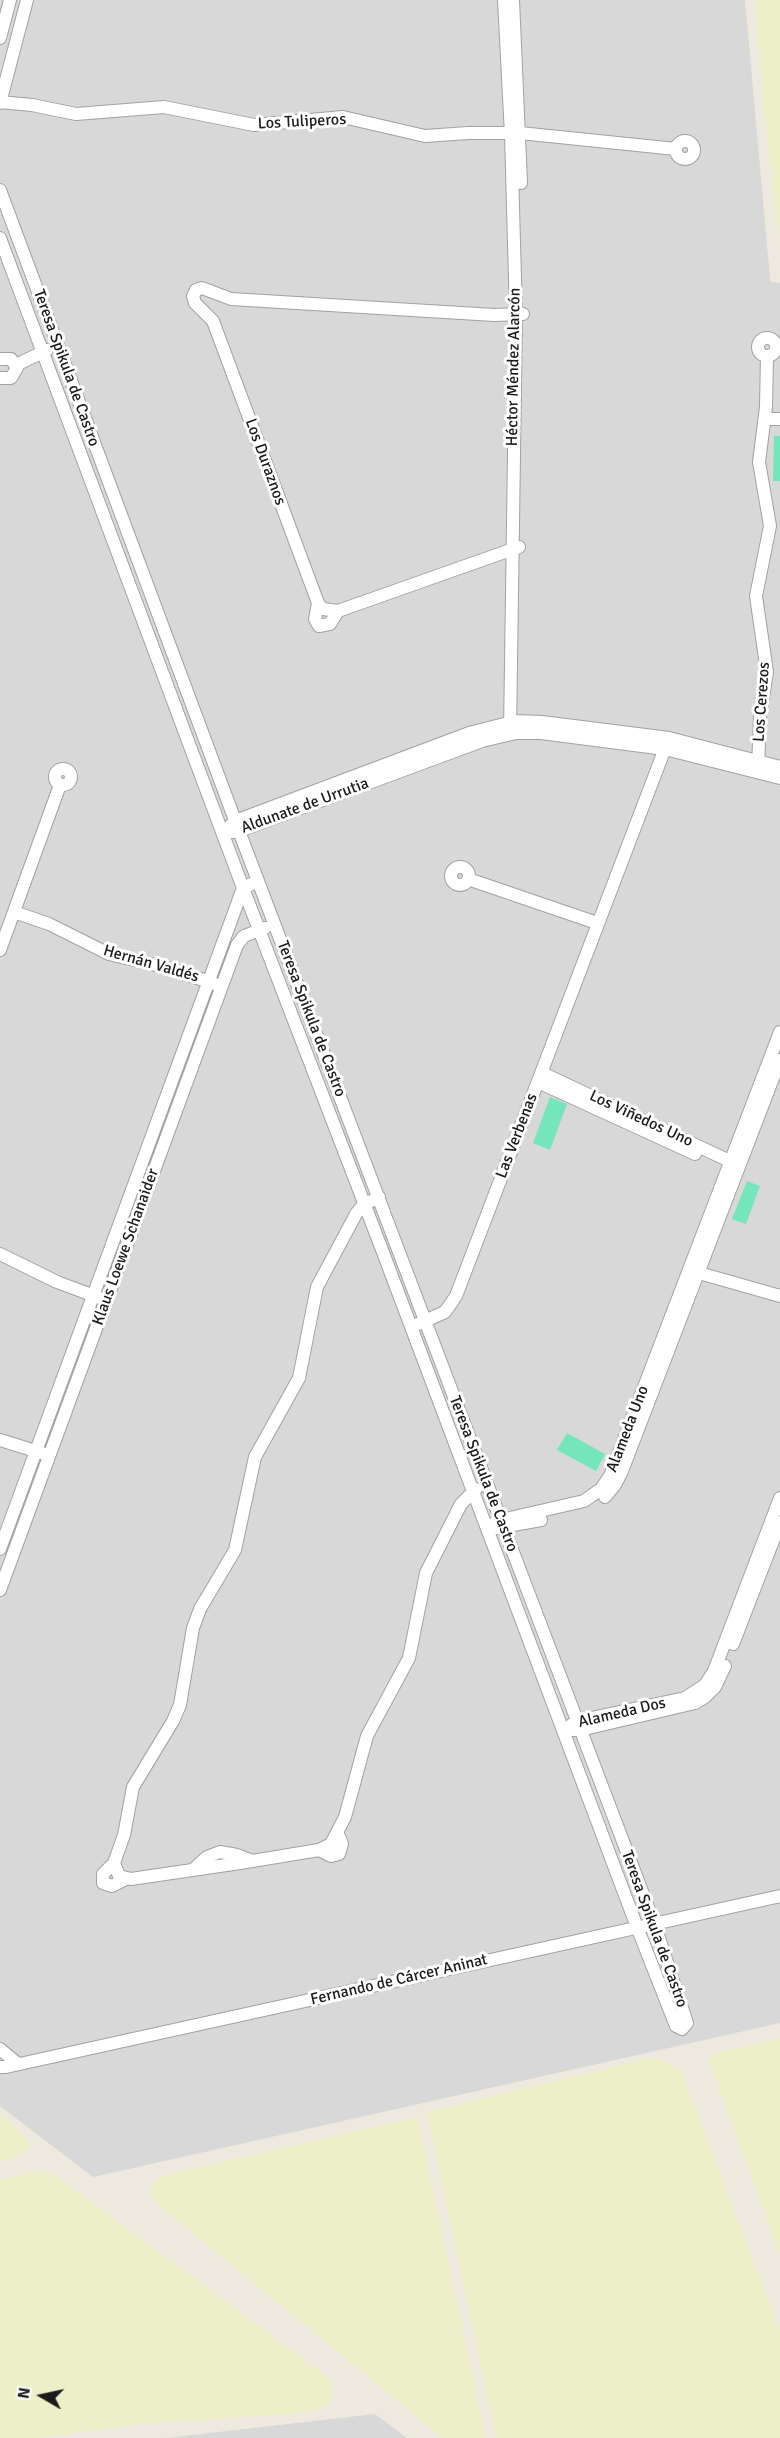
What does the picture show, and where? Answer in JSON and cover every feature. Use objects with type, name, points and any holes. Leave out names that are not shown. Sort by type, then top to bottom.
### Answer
[{"type":"street","points":[[0,38],[10,0]]},
{"type":"street","points":[[0,102],[27,0]]},
{"type":"street","name":"Héctor Méndez Alarcón","points":[[504,0],[515,134]]},
{"type":"street","name":"Héctor Méndez Alarcón","points":[[513,0],[520,314],[513,727]]},
{"type":"street","name":"Los Tuliperos","points":[[0,102],[84,114],[164,106],[254,126],[343,117],[424,136],[468,133],[515,134],[676,149]]},
{"type":"street","name":"Teresa Spikula de Castro","points":[[0,190],[237,826],[654,1923],[687,2023],[682,2030],[676,2026],[637,1927],[411,1327],[258,930],[0,238]]},
{"type":"street","name":"Los Duraznos","points":[[515,548],[338,611],[330,624],[319,626],[315,619],[318,603],[213,321],[195,303],[195,291],[205,288],[231,299],[520,314]]},
{"type":"street","points":[[213,321],[217,307],[231,299]]},
{"type":"street","points":[[16,365],[58,346]]},
{"type":"street","name":"Los Cerezos","points":[[758,767],[760,716],[767,665],[757,615],[756,596],[770,526],[759,462],[765,419],[766,356]]},
{"type":"street","points":[[0,359],[7,358],[16,365]]},
{"type":"street","points":[[0,378],[11,378],[16,372],[16,365]]},
{"type":"street","points":[[765,419],[780,419]]},
{"type":"street","points":[[117,551],[132,545]]},
{"type":"street","name":"Aldunate de Urrutia","points":[[222,832],[483,741],[513,727],[541,733],[667,743],[758,767],[780,778]]},
{"type":"street","name":"Las Verbenas","points":[[411,1327],[445,1312],[456,1296],[667,743]]},
{"type":"street","name":"Aldunate de Urrutia","points":[[758,767],[780,767]]},
{"type":"street","points":[[0,950],[60,785]]},
{"type":"street","points":[[468,879],[597,923]]},
{"type":"street","points":[[243,888],[258,881]]},
{"type":"street","name":"Klaus Loewe Schanaider","points":[[0,1590],[49,1456],[208,981],[243,888]]},
{"type":"street","name":"Hernán Valdés","points":[[14,912],[50,924],[109,954],[222,986]]},
{"type":"street","name":"Klaus Loewe Schanaider","points":[[0,1549],[36,1451],[100,1298],[239,941],[244,936],[274,924]]},
{"type":"street","name":"Alameda Uno","points":[[734,1167],[780,1032]]},
{"type":"street","name":"Alameda Uno","points":[[486,1528],[588,1508],[604,1497],[615,1485],[693,1272],[734,1167],[780,1060]]},
{"type":"street","name":"Los Viñedos Uno","points":[[540,1077],[734,1167]]},
{"type":"street","points":[[379,1197],[363,1205],[350,1224],[317,1287],[298,1378],[255,1457],[238,1543],[196,1619],[180,1705],[173,1721],[134,1786],[124,1835],[114,1863],[117,1874],[126,1879],[195,1868],[207,1857],[220,1852],[250,1860],[319,1850],[332,1856],[339,1854],[342,1844],[338,1834],[366,1736],[409,1658],[426,1574],[458,1510],[472,1491],[487,1483]]},
{"type":"street","points":[[0,1254],[57,1282],[100,1298]]},
{"type":"street","points":[[693,1272],[780,1296]]},
{"type":"street","points":[[0,1440],[49,1456]]},
{"type":"street","name":"Alameda Dos","points":[[563,1730],[685,1698],[705,1685],[714,1671],[780,1498]]},
{"type":"street","name":"Alameda Dos","points":[[579,1726],[685,1707],[711,1692],[721,1675],[780,1523]]},
{"type":"street","name":"Fernando de Cárcer Aninat","points":[[18,2064],[780,1896]]},
{"type":"street","points":[[0,2049],[18,2064]]},
{"type":"street","points":[[0,2067],[18,2064]]},
{"type":"shaded area","points":[[0,0],[745,0],[770,278],[771,282],[780,283],[780,2023],[93,2177],[0,2106]]},
{"type":"shaded area","points":[[375,2414],[407,2438],[166,2438]]},
{"type":"green space","points":[[755,0],[780,0],[780,248],[765,117]]},
{"type":"green space","points":[[774,436],[780,436],[780,481],[773,481]]},
{"type":"green space","points":[[550,1097],[567,1104],[550,1150],[533,1143]]},
{"type":"green space","points":[[747,1181],[760,1186],[746,1224],[732,1219]]},
{"type":"green space","points":[[567,1433],[605,1454],[596,1471],[557,1450]]},
{"type":"green space","points":[[780,2038],[780,2255],[709,2061],[716,2053]]},
{"type":"green space","points":[[648,2058],[661,2059],[681,2071],[780,2331],[780,2438],[496,2438],[427,2112]]},
{"type":"green space","points":[[0,2115],[15,2127],[31,2146],[14,2158],[0,2161]]},
{"type":"green space","points":[[417,2117],[486,2438],[443,2438],[161,2207],[151,2194],[151,2187],[160,2176]]},
{"type":"green space","points":[[29,2172],[43,2172],[56,2176],[320,2371],[332,2383],[333,2391],[328,2405],[320,2409],[289,2414],[151,2423],[39,2438],[0,2438],[0,2180]]}]
